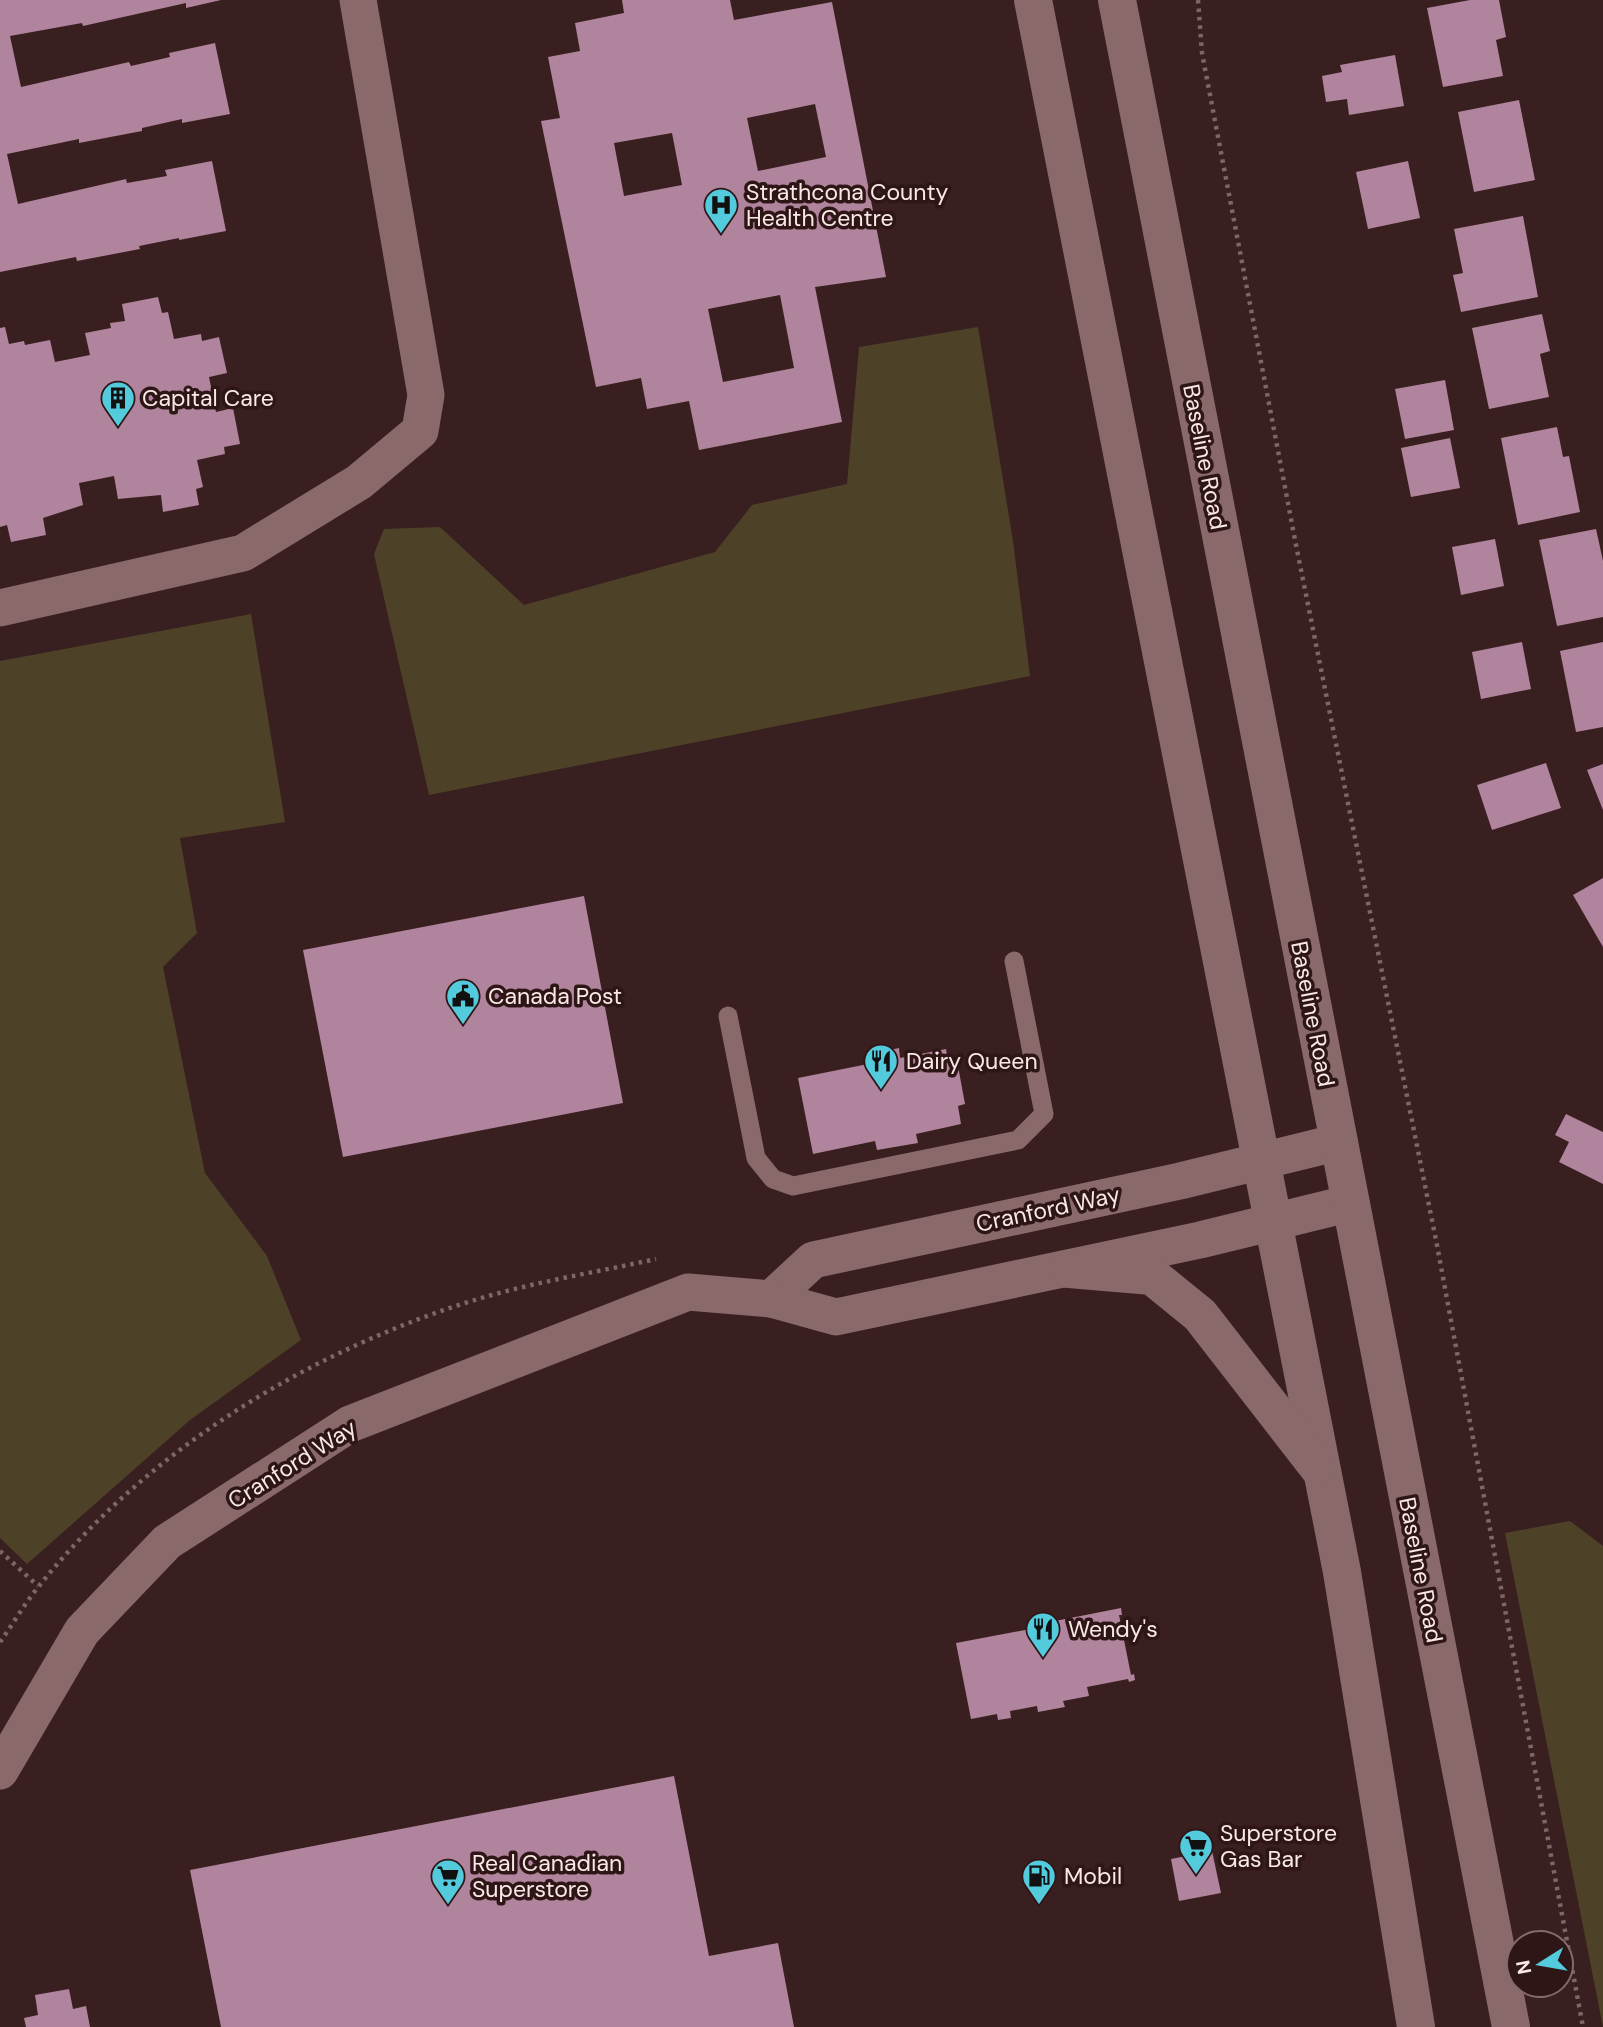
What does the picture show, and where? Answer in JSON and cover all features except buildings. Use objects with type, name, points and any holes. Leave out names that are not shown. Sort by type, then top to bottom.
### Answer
[{"type":"main road","points":[[1032,0],[1342,1572],[1416,2027]]},
{"type":"main road","name":"Baseline Road","points":[[1117,0],[1511,2027]]},
{"type":"main road","points":[[1069,1269],[1152,1276],[1200,1315],[1321,1472]]},
{"type":"street","points":[[0,608],[243,552],[359,482],[420,432],[426,395],[358,0]]},
{"type":"street","name":"Cranford Way","points":[[771,1299],[813,1260],[1180,1181],[1339,1142]]},
{"type":"street","name":"Cranford Way","points":[[0,1770],[82,1631],[167,1542],[350,1424],[688,1292],[771,1299],[836,1317],[1069,1269],[1351,1203]]},
{"type":"lane","points":[[729,1016],[756,1158],[773,1180],[793,1186],[1018,1140],[1044,1114],[1014,961]]},
{"type":"path","points":[[1198,0],[1202,53],[1283,477],[1436,1240],[1564,1939],[1583,2027]]},
{"type":"path","points":[[0,1642],[39,1586],[91,1528],[190,1440],[330,1356],[466,1303],[657,1258]]},
{"type":"path","points":[[0,1551],[39,1586]]},
{"type":"shaded area","points":[[978,327],[1013,541],[1030,676],[429,795],[374,554],[384,529],[440,527],[524,605],[715,552],[752,505],[847,484],[859,347]]},
{"type":"shaded area","points":[[251,614],[285,822],[180,838],[197,933],[163,967],[205,1173],[267,1256],[301,1340],[190,1420],[27,1564],[0,1538],[0,661]]},
{"type":"shaded area","points":[[1570,1521],[1603,1546],[1603,2027],[1505,1533]]},
{"type":"place","name":"Strathcona County Health Centre","points":[[721,235]]},
{"type":"place","name":"Capital Care","points":[[118,428]]},
{"type":"place","name":"Canada Post","points":[[463,1026]]},
{"type":"place","name":"Dairy Queen","points":[[881,1091]]},
{"type":"place","name":"Wendy's","points":[[1043,1659]]},
{"type":"place","name":"Superstore Gas Bar","points":[[1196,1876]]},
{"type":"place","name":"Real Canadian Superstore","points":[[448,1906]]},
{"type":"place","name":"Mobil","points":[[1039,1906]]}]
